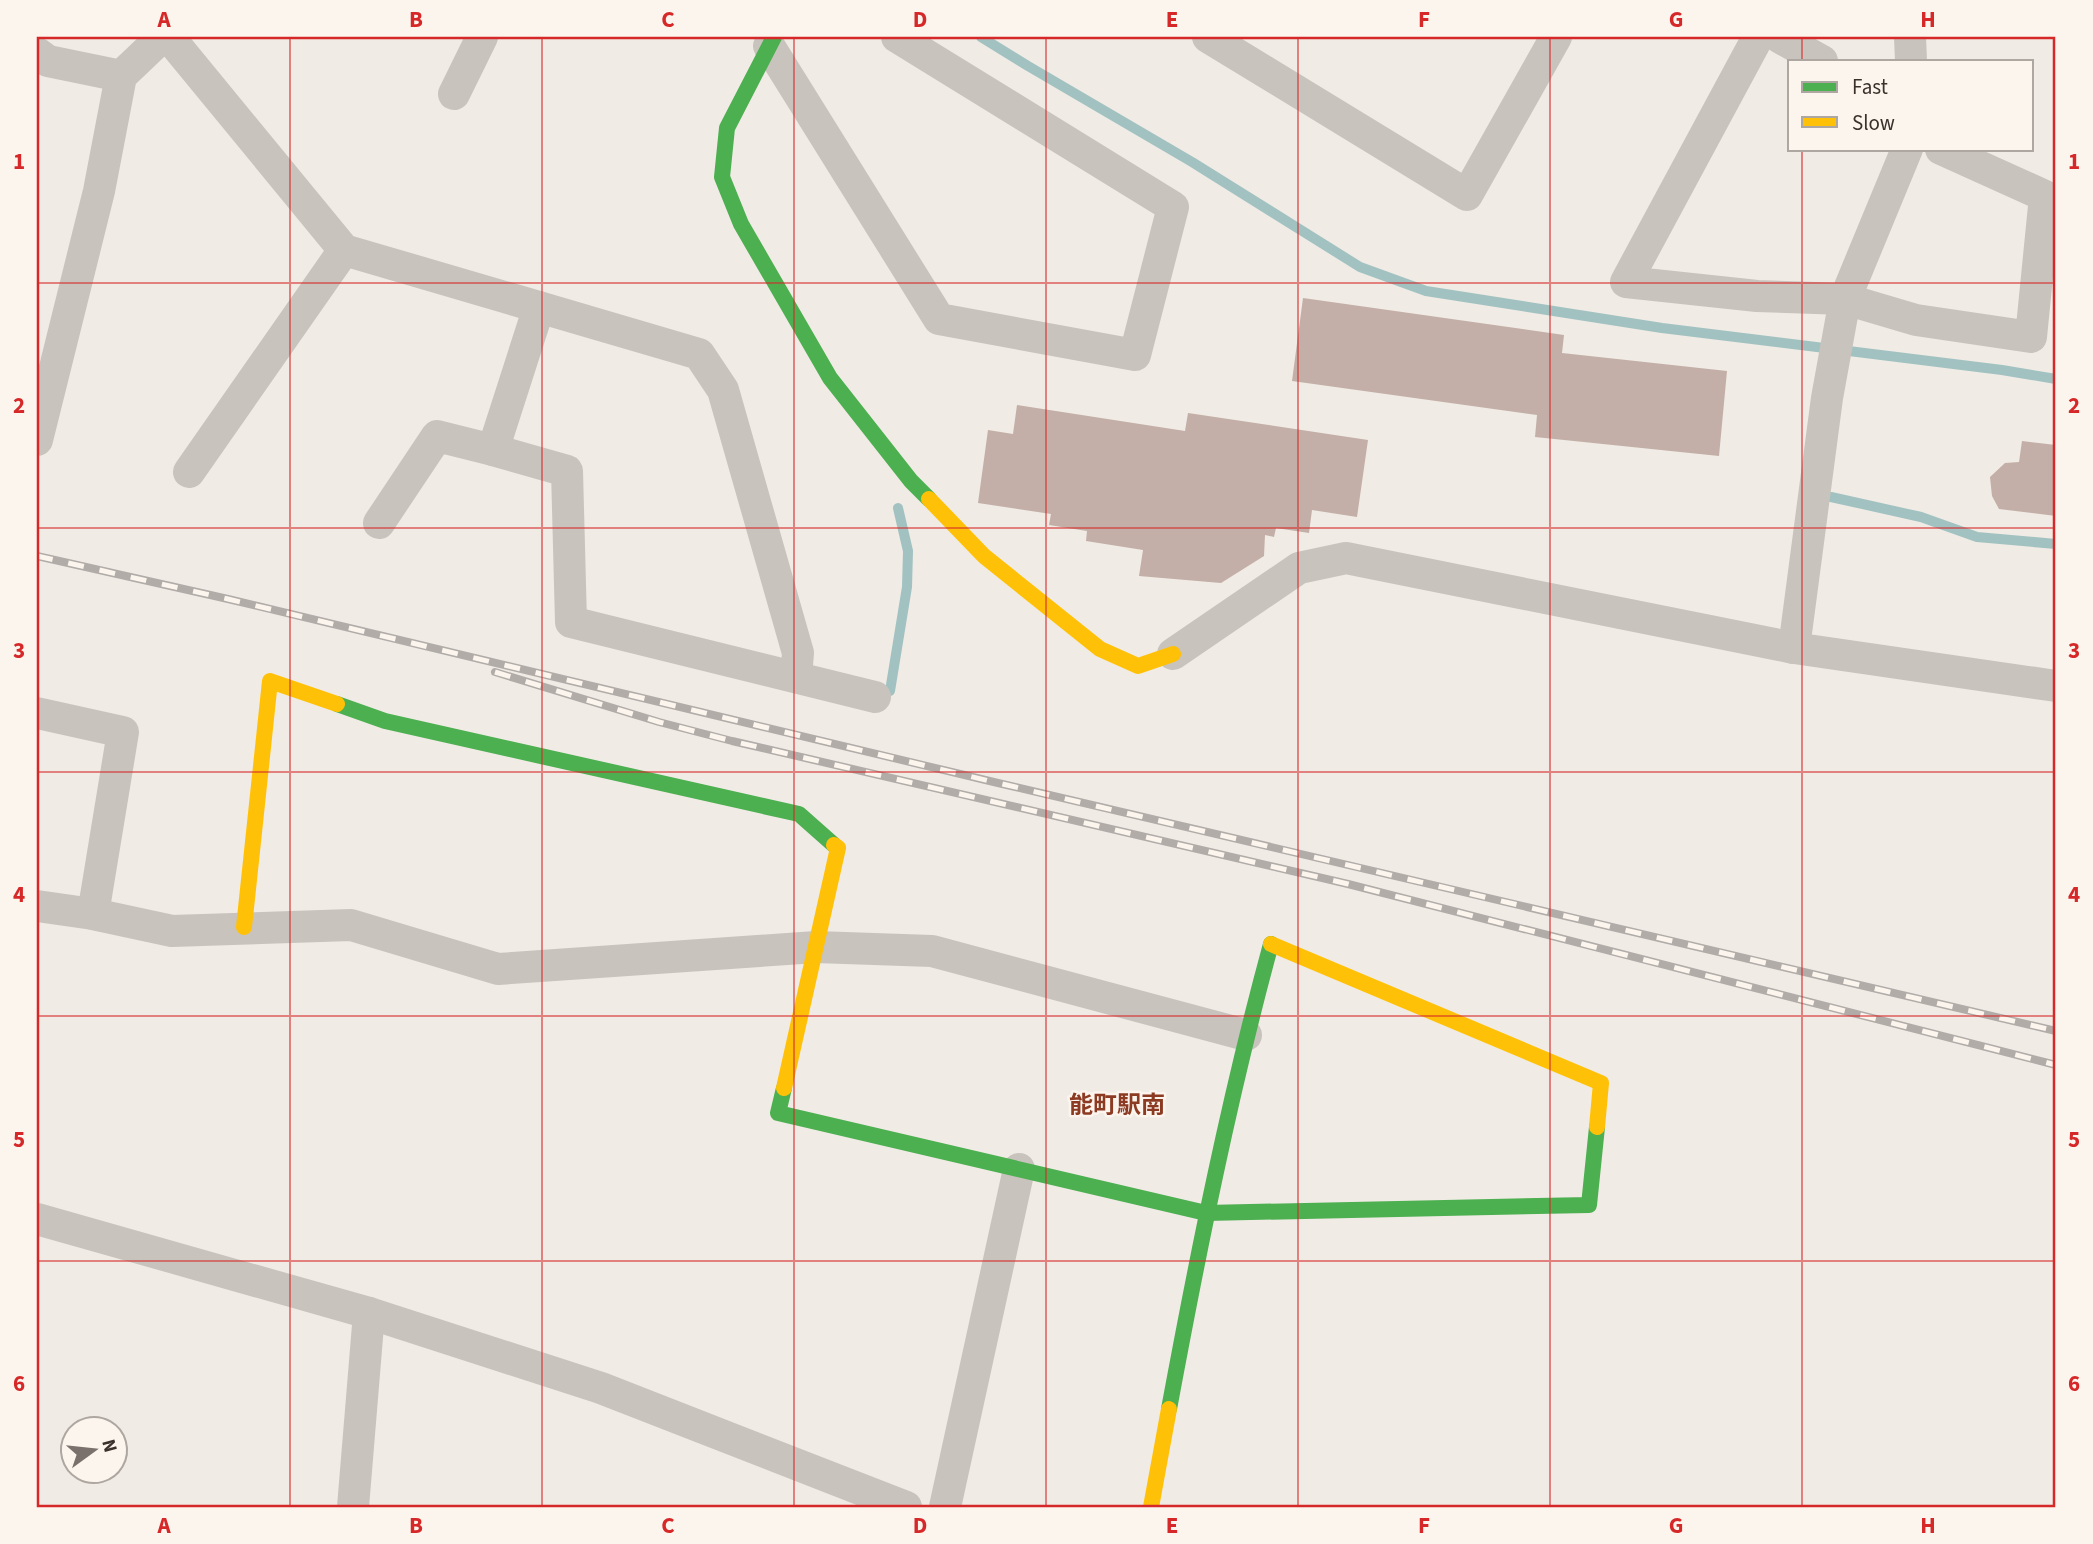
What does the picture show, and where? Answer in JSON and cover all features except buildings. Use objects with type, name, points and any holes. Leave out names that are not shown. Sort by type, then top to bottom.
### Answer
[{"type":"street","points":[[37,440],[99,191],[121,76],[163,37]]},
{"type":"street","points":[[169,37],[344,250],[699,354],[723,390],[799,653],[796,677]]},
{"type":"street","points":[[454,94],[482,37]]},
{"type":"street","points":[[772,41],[939,319],[1135,355],[1172,207],[897,37]]},
{"type":"street","points":[[1208,37],[1467,195],[1556,37]]},
{"type":"street","points":[[1758,37],[1626,282],[1757,296],[1845,299],[1916,320],[2031,337],[2045,196],[1943,150]]},
{"type":"street","points":[[1779,37],[1820,60]]},
{"type":"street","points":[[1910,37],[1911,60]]},
{"type":"street","points":[[772,41],[727,128],[722,177],[741,224],[830,378],[911,481],[995,565],[1100,649],[1138,666],[1173,654],[1299,568],[1346,558],[1794,648],[2056,686]]},
{"type":"street","points":[[37,53],[48,61],[121,76]]},
{"type":"street","points":[[1794,648],[1827,398],[1845,299],[1907,150]]},
{"type":"street","points":[[189,472],[344,250]]},
{"type":"street","points":[[493,450],[539,307]]},
{"type":"street","points":[[379,523],[436,436],[567,471],[571,622],[875,697]]},
{"type":"street","points":[[244,927],[270,681],[384,720],[799,814],[838,848],[778,1113],[1206,1213],[1589,1205],[1601,1083],[1271,943],[1246,1035],[1206,1213],[1151,1507]]},
{"type":"street","points":[[37,713],[123,732],[93,914]]},
{"type":"street","points":[[37,906],[93,914],[172,931],[351,925],[498,969],[816,947],[932,951],[1246,1035]]},
{"type":"street","points":[[946,1507],[1019,1169]]},
{"type":"street","points":[[37,1219],[369,1313],[601,1388],[906,1507]]},
{"type":"street","points":[[353,1507],[369,1313]]},
{"type":"waterway","points":[[981,37],[1192,162],[1360,267],[1426,291],[1662,328],[2056,379]]},
{"type":"waterway","points":[[1831,497],[1921,517],[1977,537],[2056,544]]},
{"type":"waterway","points":[[890,691],[907,587],[908,551],[898,508]]},
{"type":"railway","points":[[37,556],[2056,1031]]},
{"type":"railway","points":[[495,672],[659,722],[732,741],[1348,884],[2056,1065]]},
{"type":"traffic: fast","points":[[774,37],[727,128],[722,177],[741,224],[830,378],[911,481],[929,499]]},
{"type":"traffic: fast","points":[[337,704],[385,721],[799,814],[834,845]]},
{"type":"traffic: fast","points":[[1169,1409],[1215,1176],[1271,944]]},
{"type":"traffic: fast","points":[[784,1088],[778,1113],[1206,1213],[1589,1205],[1597,1127]]},
{"type":"traffic: slow","points":[[929,499],[984,556],[1100,649],[1138,666],[1173,654]]},
{"type":"traffic: slow","points":[[244,927],[270,681],[337,704]]},
{"type":"traffic: slow","points":[[784,1088],[838,848],[834,845]]},
{"type":"traffic: slow","points":[[1271,944],[1601,1083],[1597,1127]]},
{"type":"traffic: slow","points":[[1151,1507],[1169,1409]]},
{"type":"district","name":"能町駅南","points":[[1117,1105]]}]
